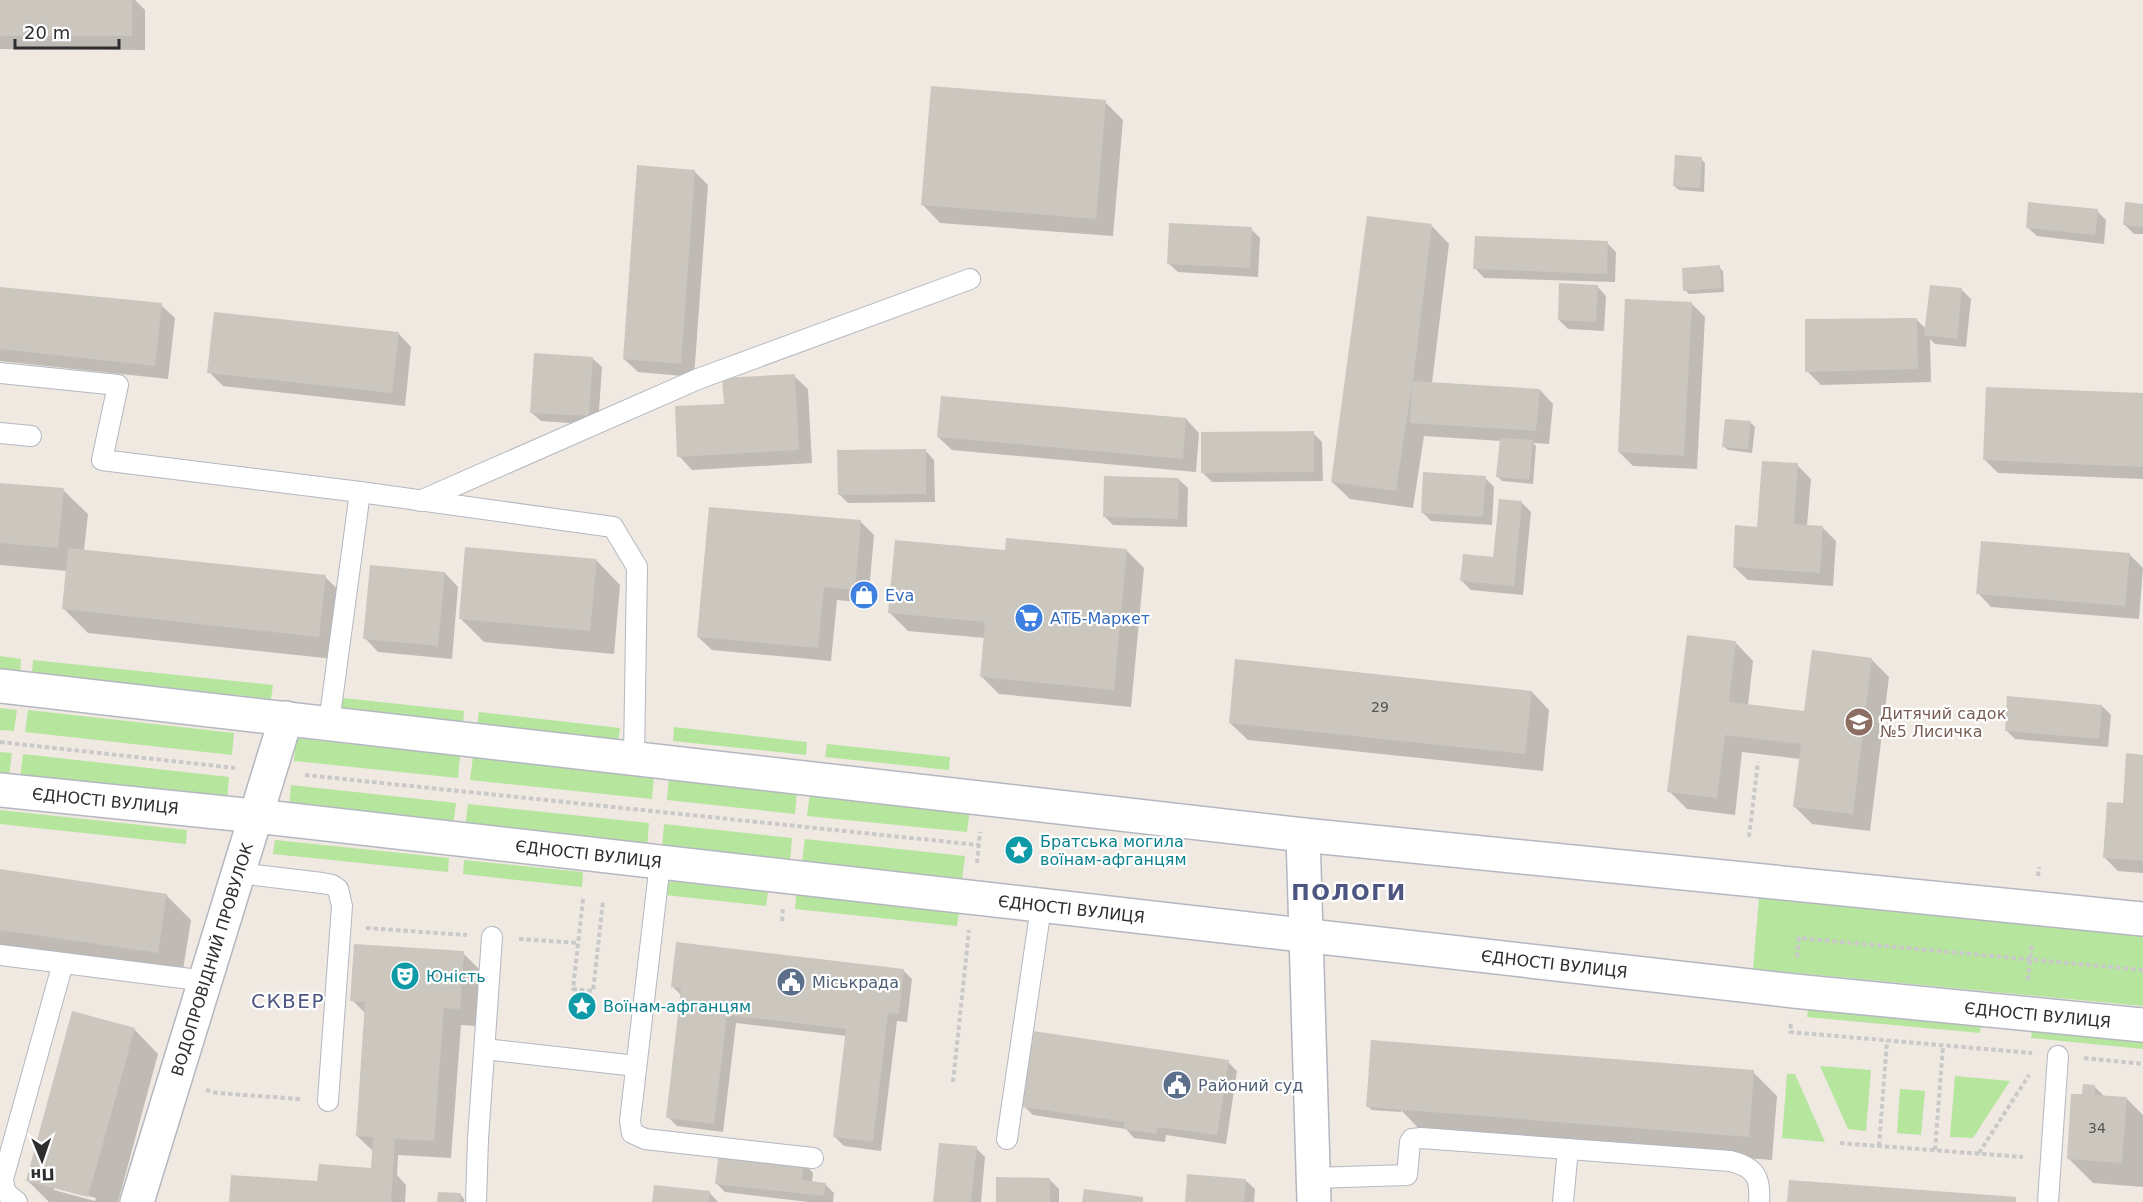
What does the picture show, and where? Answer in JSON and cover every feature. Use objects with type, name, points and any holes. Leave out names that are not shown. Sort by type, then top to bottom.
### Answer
[{"type":"street","points":[[0,686],[1303,835],[2143,919]]},
{"type":"street","name":"ВОДОПРОВІДНИЙ ПРОВУЛОК","points":[[138,1202],[286,718]]},
{"type":"street","name":"ЄДНОСТІ ВУЛИЦЯ","points":[[0,790],[256,816],[1794,992],[2143,1025]]},
{"type":"street","points":[[1303,835],[1314,1190]]},
{"type":"lane","points":[[420,501],[698,379],[970,279]]},
{"type":"lane","points":[[0,373],[118,385],[102,460],[360,492],[613,527],[637,567],[634,758]]},
{"type":"lane","points":[[0,433],[32,436]]},
{"type":"lane","points":[[329,723],[360,492]]},
{"type":"lane","points":[[660,863],[630,1121],[632,1133],[638,1137],[813,1158]]},
{"type":"lane","points":[[238,873],[332,885],[338,889],[341,898],[341,926],[328,1101]]},
{"type":"lane","points":[[1007,1139],[1041,907]]},
{"type":"lane","points":[[476,1202],[492,937]]},
{"type":"lane","points":[[0,956],[206,981]]},
{"type":"lane","points":[[16,1202],[5,1192],[3,1179],[63,963]]},
{"type":"lane","points":[[484,1049],[636,1066]]},
{"type":"lane","points":[[2048,1202],[2058,1056]]},
{"type":"lane","points":[[1314,1190],[1407,1175],[1409,1147],[1412,1139],[1416,1138],[1730,1161],[1744,1164],[1755,1172],[1759,1184],[1759,1202]]},
{"type":"lane","points":[[1563,1202],[1568,1149]]},
{"type":"path","points":[[0,742],[979,845]]},
{"type":"path","points":[[1749,837],[1758,762]]},
{"type":"path","points":[[953,1082],[984,797]]},
{"type":"path","points":[[2021,1053],[2039,867]]},
{"type":"path","points":[[583,899],[573,988],[593,991],[603,901]]},
{"type":"path","points":[[341,926],[578,944]]},
{"type":"path","points":[[1799,938],[2143,970]]},
{"type":"path","points":[[1879,1146],[1887,1041]]},
{"type":"path","points":[[1935,1150],[1943,1046]]},
{"type":"path","points":[[1979,1153],[2029,1074]]},
{"type":"path","points":[[174,1082],[217,1093],[328,1101]]},
{"type":"path","points":[[1840,1143],[2051,1159]]},
{"type":"green space","points":[[0,656],[21,659],[20,673],[0,670]]},
{"type":"green space","points":[[33,660],[273,685],[271,699],[32,673]]},
{"type":"green space","points":[[343,698],[464,711],[463,724],[341,712]]},
{"type":"green space","points":[[0,708],[17,710],[14,731],[0,730]]},
{"type":"green space","points":[[28,710],[234,733],[232,755],[25,732]]},
{"type":"green space","points":[[479,712],[620,728],[618,741],[477,726]]},
{"type":"green space","points":[[674,727],[807,742],[806,755],[673,741]]},
{"type":"green space","points":[[296,738],[460,756],[458,778],[294,761]]},
{"type":"green space","points":[[827,744],[950,757],[949,770],[825,757]]},
{"type":"green space","points":[[0,752],[12,753],[9,777],[0,776]]},
{"type":"green space","points":[[23,754],[229,777],[227,801],[20,778]]},
{"type":"green space","points":[[473,757],[654,776],[652,799],[470,780]]},
{"type":"green space","points":[[669,778],[797,791],[795,814],[667,800]]},
{"type":"green space","points":[[291,785],[456,803],[453,826],[289,808]]},
{"type":"green space","points":[[810,792],[970,809],[967,832],[807,816]]},
{"type":"green space","points":[[468,804],[649,823],[647,847],[465,828]]},
{"type":"green space","points":[[0,810],[187,830],[186,844],[0,824]]},
{"type":"green space","points":[[664,824],[792,838],[790,861],[662,848]]},
{"type":"green space","points":[[805,839],[965,856],[962,879],[802,862]]},
{"type":"green space","points":[[275,840],[449,858],[448,872],[273,854]]},
{"type":"green space","points":[[464,860],[583,872],[582,887],[463,874]]},
{"type":"green space","points":[[667,881],[768,892],[766,906],[665,895]]},
{"type":"green space","points":[[796,895],[959,912],[957,926],[795,909]]},
{"type":"green space","points":[[1759,898],[2143,935],[2143,1006],[1753,969]]},
{"type":"green space","points":[[1809,1003],[1982,1019],[1980,1033],[1807,1017]]},
{"type":"green space","points":[[2033,1025],[2143,1035],[2143,1049],[2031,1038]]},
{"type":"green space","points":[[1820,1066],[1871,1070],[1866,1131],[1848,1129]]},
{"type":"green space","points":[[1787,1074],[1795,1074],[1825,1142],[1782,1138]]},
{"type":"green space","points":[[1955,1076],[2010,1081],[1973,1138],[1950,1137]]},
{"type":"green space","points":[[1900,1089],[1925,1091],[1921,1135],[1897,1133]]},
{"type":"building","points":[[0,0],[132,0],[132,36],[0,36]]},
{"type":"building","points":[[931,86],[1106,100],[1096,219],[921,205]]},
{"type":"building","points":[[1675,155],[1702,157],[1700,188],[1673,186]]},
{"type":"building","points":[[637,165],[695,170],[681,364],[623,359]]},
{"type":"building","points":[[2028,202],[2098,209],[2095,235],[2026,228]]},
{"type":"building","points":[[2125,202],[2143,204],[2143,227],[2123,225]]},
{"type":"building","points":[[1367,216],[1432,224],[1413,381],[1540,389],[1536,431],[1410,423],[1412,385],[1396,491],[1331,482]]},
{"type":"building","points":[[1169,223],[1252,227],[1250,268],[1167,264]]},
{"type":"building","points":[[1475,236],[1608,241],[1607,274],[1473,269]]},
{"type":"building","points":[[1720,265],[1721,288],[1683,291],[1682,268]]},
{"type":"building","points":[[1559,283],[1598,285],[1596,322],[1558,320]]},
{"type":"building","points":[[1930,285],[1962,288],[1957,339],[1924,335]]},
{"type":"building","points":[[0,287],[162,303],[155,366],[0,349]]},
{"type":"building","points":[[1625,299],[1692,302],[1684,456],[1618,452]]},
{"type":"building","points":[[214,312],[399,332],[392,393],[207,373]]},
{"type":"building","points":[[1917,318],[1918,369],[1805,372],[1805,319]]},
{"type":"building","points":[[534,353],[593,357],[589,416],[530,413]]},
{"type":"building","points":[[795,374],[799,450],[677,457],[675,406],[724,404],[722,378]]},
{"type":"building","points":[[1986,387],[2143,393],[2143,467],[1983,460]]},
{"type":"building","points":[[941,396],[1186,418],[1183,459],[937,437]]},
{"type":"building","points":[[1725,419],[1751,421],[1748,449],[1722,447]]},
{"type":"building","points":[[1314,431],[1314,472],[1201,473],[1201,432]]},
{"type":"building","points":[[1500,438],[1533,440],[1529,480],[1496,477]]},
{"type":"building","points":[[926,449],[926,494],[838,495],[837,450]]},
{"type":"building","points":[[1762,461],[1798,463],[1794,524],[1823,526],[1820,573],[1733,567],[1735,525],[1757,527]]},
{"type":"building","points":[[1423,472],[1486,476],[1483,517],[1421,513]]},
{"type":"building","points":[[1104,476],[1179,478],[1178,519],[1103,517]]},
{"type":"building","points":[[0,483],[64,488],[58,548],[0,543]]},
{"type":"building","points":[[1499,499],[1522,501],[1514,586],[1460,581],[1463,554],[1493,557]]},
{"type":"building","points":[[709,507],[861,520],[855,590],[824,587],[818,648],[697,637]]},
{"type":"building","name":"АТБ-Маркет","points":[[1006,538],[1127,549],[1114,690],[980,677],[985,622],[888,613],[895,540],[1005,550]]},
{"type":"building","points":[[1981,541],[2130,553],[2125,606],[1976,594]]},
{"type":"building","points":[[465,547],[597,559],[590,631],[459,619]]},
{"type":"building","points":[[68,548],[326,575],[319,637],[62,609]]},
{"type":"building","points":[[370,565],[445,572],[438,646],[363,639]]},
{"type":"building","points":[[1687,635],[1736,641],[1729,702],[1804,711],[1812,650],[1872,658],[1853,814],[1793,807],[1801,744],[1725,735],[1717,798],[1667,792]]},
{"type":"building","points":[[1235,659],[1532,691],[1525,754],[1229,723]]},
{"type":"building","points":[[2007,696],[2102,705],[2099,739],[2005,731]]},
{"type":"building","points":[[2126,753],[2143,755],[2143,861],[2103,858],[2107,802],[2123,803]]},
{"type":"building","points":[[0,869],[167,894],[158,953],[0,930]]},
{"type":"building","points":[[676,942],[904,969],[899,1014],[888,1013],[873,1142],[833,1137],[846,1029],[727,1015],[714,1124],[666,1118],[681,988],[671,987]]},
{"type":"building","points":[[354,944],[464,951],[460,1009],[444,1008],[434,1141],[395,1139],[391,1202],[229,1202],[231,1175],[317,1181],[319,1164],[371,1168],[373,1137],[356,1136],[365,1002],[350,1001]]},
{"type":"building","points":[[72,1011],[135,1028],[88,1197],[26,1181]]},
{"type":"building","points":[[1033,1031],[1229,1060],[1217,1135],[1158,1127],[1156,1134],[1123,1129],[1125,1122],[1022,1107]]},
{"type":"building","points":[[1371,1040],[1754,1070],[1749,1137],[1366,1107]]},
{"type":"building","points":[[2083,1084],[2095,1085],[2095,1095],[2127,1097],[2122,1163],[2067,1159],[2071,1094],[2082,1094]]},
{"type":"building","points":[[939,1143],[977,1146],[971,1202],[933,1202]]},
{"type":"building","points":[[719,1152],[804,1162],[802,1180],[826,1183],[824,1196],[715,1184]]},
{"type":"building","points":[[1187,1174],[1246,1179],[1244,1202],[1185,1202]]},
{"type":"building","points":[[996,1177],[1050,1178],[1050,1202],[996,1202]]},
{"type":"building","points":[[1789,1180],[2016,1197],[2016,1202],[1787,1202]]},
{"type":"building","points":[[654,1185],[710,1191],[709,1202],[652,1202]]},
{"type":"building","points":[[1084,1189],[1143,1197],[1143,1202],[1082,1202]]},
{"type":"building","points":[[438,1192],[461,1193],[460,1202],[437,1202]]},
{"type":"place","name":"Eva","points":[[864,595]]},
{"type":"place","name":"АТБ-Маркет","points":[[1029,618]]},
{"type":"place","name":"Дитячий садок №5 Лисичка","points":[[1859,722]]},
{"type":"place","name":"Братська могила воїнам-афганцям","points":[[1019,850]]},
{"type":"place","name":"Юність","points":[[405,976]]},
{"type":"place","name":"Міськрада","points":[[791,982]]},
{"type":"place","name":"Воїнам-афганцям","points":[[582,1006]]},
{"type":"place","name":"Районий суд","points":[[1177,1085]]},
{"type":"district","name":"ПОЛОГИ","points":[[1349,892]]},
{"type":"district","name":"СКВЕР","points":[[288,1001]]}]
